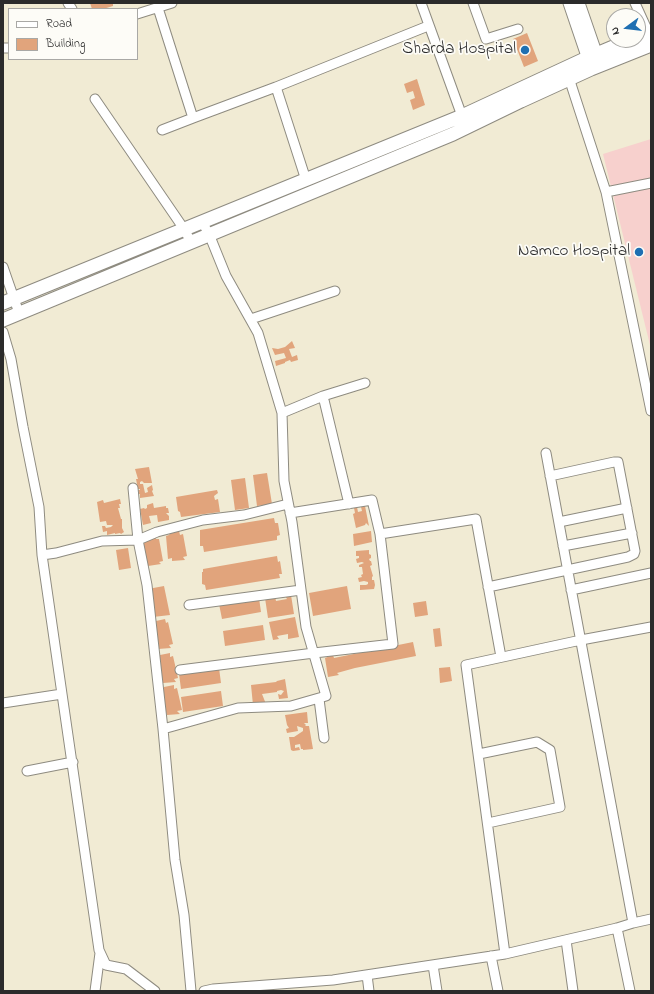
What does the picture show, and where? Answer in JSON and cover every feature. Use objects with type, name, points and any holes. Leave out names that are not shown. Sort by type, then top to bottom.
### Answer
[{"type":"highway","points":[[3,320],[453,134],[506,102],[648,37]]},
{"type":"highway","points":[[594,62],[617,48]]},
{"type":"highway","points":[[8,301],[462,116],[506,102]]},
{"type":"highway","points":[[128,252],[133,266]]},
{"type":"highway","points":[[67,277],[73,291]]},
{"type":"main road","points":[[569,3],[594,62]]},
{"type":"main road","points":[[579,3],[594,62]]},
{"type":"street","points":[[138,14],[172,3]]},
{"type":"street","points":[[421,3],[428,26],[462,116]]},
{"type":"street","points":[[473,3],[486,39],[518,29]]},
{"type":"street","points":[[635,3],[648,37]]},
{"type":"street","points":[[158,8],[192,118]]},
{"type":"street","points":[[162,130],[276,87],[428,26]]},
{"type":"street","points":[[567,74],[606,192],[651,406]]},
{"type":"street","points":[[276,87],[306,180]]},
{"type":"street","points":[[95,99],[184,229],[191,242]]},
{"type":"street","points":[[606,192],[651,183]]},
{"type":"street","points":[[163,730],[238,708],[291,706],[326,696],[306,627],[284,481],[282,412],[258,333],[226,276],[209,234],[202,222]]},
{"type":"street","points":[[3,267],[8,301],[19,313]]},
{"type":"street","points":[[251,319],[335,291]]},
{"type":"street","points":[[3,332],[11,359],[39,507],[42,555],[98,950],[106,965],[126,969],[155,991]]},
{"type":"street","points":[[282,412],[323,396],[365,383]]},
{"type":"street","points":[[323,396],[349,504]]},
{"type":"street","points":[[546,453],[633,923]]},
{"type":"street","points":[[488,587],[568,571],[628,557],[634,554],[635,551],[632,533],[618,462],[550,476]]},
{"type":"street","points":[[133,488],[138,540],[147,585],[163,730],[175,860],[184,915],[191,991]]},
{"type":"street","points":[[42,555],[56,553],[102,541],[138,540],[157,532],[203,520],[289,509],[349,504],[372,500],[380,534],[393,644],[180,670]]},
{"type":"street","points":[[558,522],[627,508]]},
{"type":"street","points":[[380,534],[476,519],[501,657]]},
{"type":"street","points":[[563,546],[632,533]]},
{"type":"street","points":[[571,590],[651,573]]},
{"type":"street","points":[[189,605],[301,590]]},
{"type":"street","points":[[505,954],[466,665],[580,640],[651,627]]},
{"type":"street","points":[[3,703],[62,694]]},
{"type":"street","points":[[319,698],[324,738]]},
{"type":"street","points":[[479,754],[537,742],[550,750],[560,807],[488,823]]},
{"type":"street","points":[[27,771],[72,762]]},
{"type":"street","points":[[204,991],[213,989],[274,988],[505,954],[651,919]]},
{"type":"street","points":[[617,928],[630,991]]},
{"type":"street","points":[[566,940],[573,991]]},
{"type":"street","points":[[95,991],[100,953]]},
{"type":"street","points":[[491,956],[498,991]]},
{"type":"street","points":[[433,965],[437,991]]},
{"type":"street","points":[[367,975],[369,991]]},
{"type":"shaded area","name":"Namco Hospital","points":[[651,139],[651,349],[603,154]]},
{"type":"building","points":[[90,3],[113,3],[113,6],[106,8],[92,8]]},
{"type":"building","points":[[527,33],[538,61],[524,67],[513,39]]},
{"type":"building","points":[[417,79],[425,105],[413,110],[410,100],[415,98],[413,91],[407,93],[404,84]]},
{"type":"building","points":[[292,341],[295,348],[289,349],[292,357],[297,355],[298,360],[291,362],[290,360],[276,366],[275,361],[286,358],[284,353],[275,355],[272,348],[278,349],[285,347]]},
{"type":"building","points":[[149,467],[152,483],[144,483],[142,481],[140,484],[143,484],[145,493],[148,492],[147,488],[152,485],[154,496],[140,498],[140,494],[137,494],[139,492],[138,490],[140,489],[138,489],[136,479],[138,479],[135,469]]},
{"type":"building","points":[[267,473],[272,504],[257,506],[253,475]]},
{"type":"building","points":[[245,478],[249,508],[235,510],[231,480]]},
{"type":"building","points":[[217,490],[218,493],[214,496],[215,500],[218,499],[220,512],[181,517],[180,512],[178,511],[176,497]]},
{"type":"building","points":[[120,499],[121,504],[119,504],[120,508],[118,508],[122,519],[122,528],[124,532],[121,534],[115,533],[107,535],[107,531],[103,532],[102,526],[105,526],[106,528],[113,525],[107,525],[106,521],[100,522],[97,502],[103,500],[104,503]]},
{"type":"building","points":[[153,503],[154,508],[166,506],[166,508],[168,508],[169,513],[166,513],[169,516],[169,520],[158,522],[157,515],[149,516],[151,523],[143,525],[140,509],[145,509],[147,508],[147,505]]},
{"type":"building","points":[[365,506],[369,526],[366,523],[365,525],[356,528],[353,514],[355,513],[354,508],[357,507],[358,512],[362,511],[361,507]]},
{"type":"building","points":[[274,518],[275,523],[278,523],[280,535],[277,536],[277,540],[204,552],[203,546],[200,546],[200,530]]},
{"type":"building","points":[[179,531],[180,535],[183,534],[187,556],[183,557],[185,560],[172,561],[172,558],[168,559],[166,536],[170,533]]},
{"type":"building","points":[[371,531],[372,542],[354,546],[353,534]]},
{"type":"building","points":[[155,535],[156,539],[159,539],[163,561],[159,562],[161,564],[148,566],[148,563],[144,563],[142,541]]},
{"type":"building","points":[[128,548],[131,568],[119,570],[116,550]]},
{"type":"building","points":[[369,550],[371,558],[369,559],[372,565],[370,566],[373,576],[372,580],[374,580],[375,585],[374,589],[360,590],[360,585],[366,585],[368,582],[359,582],[358,578],[362,577],[361,575],[363,574],[362,567],[359,567],[359,565],[364,563],[357,563],[356,559],[359,558],[359,556],[356,556],[356,551]]},
{"type":"building","points":[[277,556],[278,562],[280,561],[282,574],[279,574],[280,578],[206,590],[205,585],[202,584],[203,569]]},
{"type":"building","points":[[164,586],[170,615],[153,617],[148,589]]},
{"type":"building","points":[[347,586],[351,609],[313,616],[309,593]]},
{"type":"building","points":[[291,595],[294,614],[268,618],[265,598],[275,596],[276,601],[287,599],[285,596]]},
{"type":"building","points":[[259,598],[261,612],[222,619],[219,604]]},
{"type":"building","points":[[426,601],[428,615],[415,617],[413,603]]},
{"type":"building","points":[[295,617],[299,637],[288,639],[288,634],[277,636],[279,639],[273,640],[269,622]]},
{"type":"building","points":[[165,619],[166,623],[168,622],[173,644],[169,645],[171,648],[158,649],[156,621]]},
{"type":"building","points":[[263,625],[265,640],[225,646],[223,631]]},
{"type":"building","points":[[440,628],[442,646],[435,647],[433,629]]},
{"type":"building","points":[[413,642],[416,656],[355,668],[337,673],[339,675],[328,677],[325,658],[333,655],[334,658]]},
{"type":"building","points":[[170,653],[170,657],[173,656],[178,678],[174,679],[176,682],[163,683],[162,680],[159,681],[156,658],[160,657],[160,655]]},
{"type":"building","points":[[450,667],[452,681],[440,683],[439,668]]},
{"type":"building","points":[[219,668],[221,683],[181,689],[179,674]]},
{"type":"building","points":[[285,679],[288,698],[279,699],[278,694],[281,695],[284,691],[281,690],[262,694],[266,704],[253,705],[251,685],[276,682]]},
{"type":"building","points":[[174,685],[174,689],[177,688],[182,710],[177,711],[180,714],[167,715],[166,712],[163,713],[160,690],[164,689],[164,687]]},
{"type":"building","points":[[221,691],[223,706],[183,712],[181,697]]},
{"type":"building","points":[[307,712],[308,723],[304,723],[306,725],[305,726],[309,726],[313,749],[303,750],[301,749],[300,744],[295,745],[295,748],[299,747],[300,750],[293,751],[291,750],[289,737],[294,737],[303,731],[303,728],[297,726],[298,731],[287,733],[286,729],[289,728],[285,715]]},
{"type":"place","name":"Sharda Hospital","points":[[525,50]]},
{"type":"place","name":"Namco Hospital","points":[[639,252]]}]
